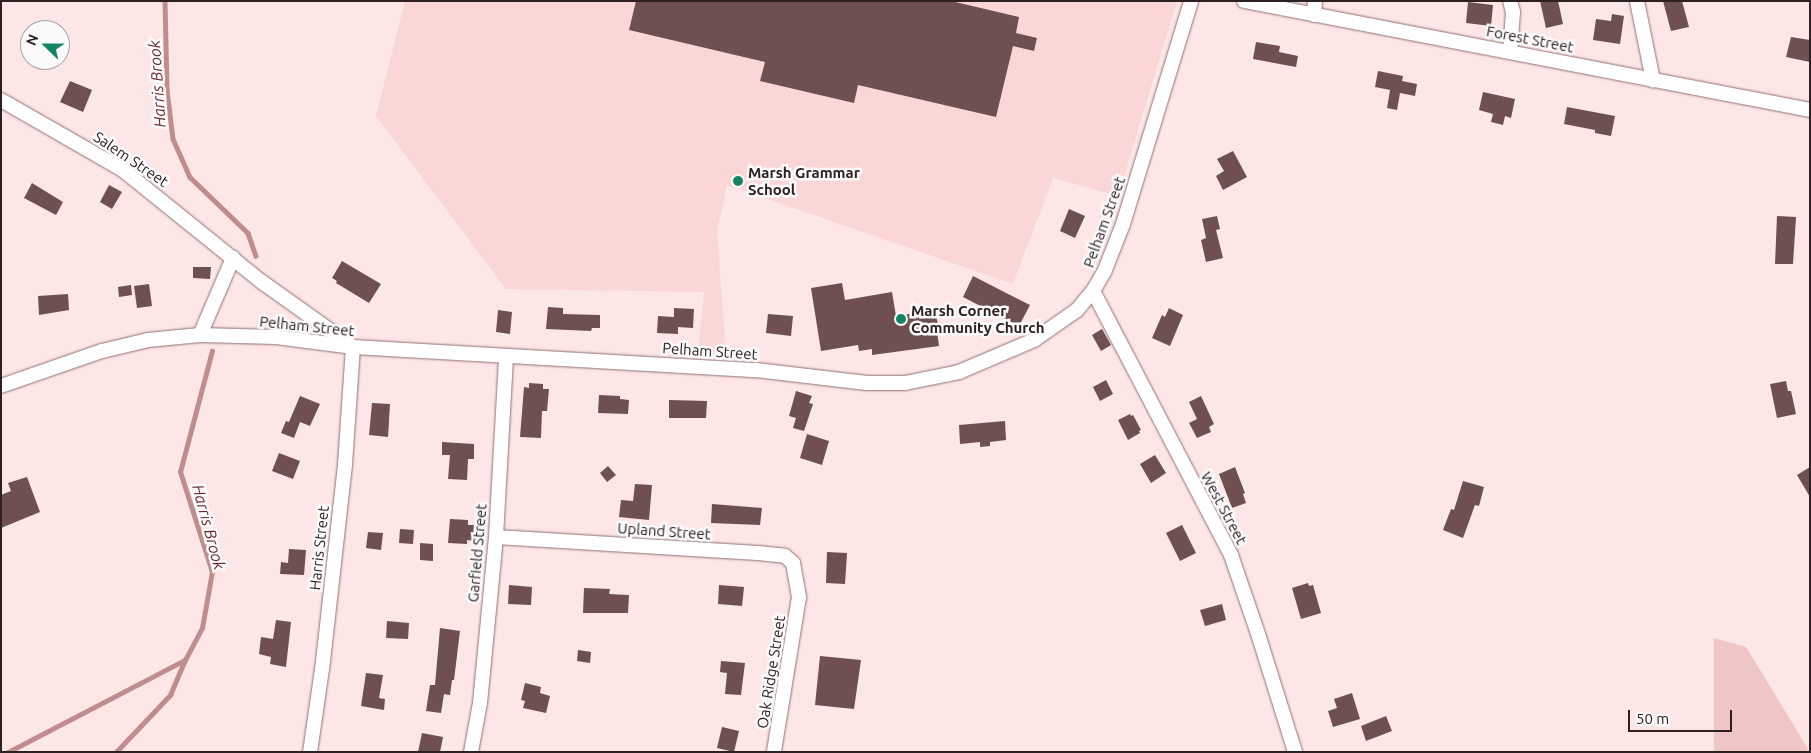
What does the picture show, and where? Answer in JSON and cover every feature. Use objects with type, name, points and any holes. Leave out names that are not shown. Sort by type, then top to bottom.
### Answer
[{"type":"street","name":"Pelham Street","points":[[1,386],[102,351],[148,340],[200,334],[276,337],[353,347],[756,370],[868,384],[905,383],[959,372],[1034,340],[1077,310],[1093,291],[1105,270],[1123,224],[1191,1]]},
{"type":"street","name":"Forest Street","points":[[1244,1],[1314,8],[1510,52],[1810,110]]},
{"type":"street","points":[[1510,1],[1513,12],[1510,52]]},
{"type":"street","points":[[1637,1],[1653,80]]},
{"type":"street","name":"Salem Street","points":[[1,100],[124,170],[233,258],[353,347]]},
{"type":"street","points":[[200,334],[233,258]]},
{"type":"street","name":"West Street","points":[[1093,291],[1231,555],[1259,637],[1294,752]]},
{"type":"street","name":"Harris Street","points":[[310,752],[322,669],[345,465],[353,347]]},
{"type":"street","name":"Garfield Street","points":[[471,752],[480,703],[496,537],[506,356]]},
{"type":"street","name":"Upland Street","points":[[496,537],[785,556],[793,562],[800,597]]},
{"type":"street","name":"Oak Ridge Street","points":[[774,752],[800,597]]},
{"type":"shaded area","name":"Marsh Grammar School","points":[[405,1],[1177,1],[1118,196],[1053,178],[1013,284],[727,185],[717,231],[726,355],[698,354],[704,292],[506,289],[376,116]]},
{"type":"shaded area","points":[[1714,638],[1746,647],[1810,752],[1714,752]]},
{"type":"building","points":[[636,1],[951,1],[1019,17],[1016,33],[1037,38],[1034,51],[1013,46],[996,117],[858,85],[854,103],[760,81],[765,62],[629,30]]},
{"type":"building","points":[[1540,1],[1558,1],[1563,24],[1546,28]]},
{"type":"building","points":[[1663,1],[1682,1],[1689,27],[1671,31]]},
{"type":"building","points":[[1468,2],[1493,5],[1491,26],[1466,23]]},
{"type":"building","points":[[1612,14],[1624,16],[1620,44],[1593,40],[1596,19],[1611,21]]},
{"type":"building","points":[[1791,37],[1810,40],[1810,62],[1786,57]]},
{"type":"building","points":[[1256,42],[1280,46],[1279,52],[1298,56],[1296,67],[1253,59]]},
{"type":"building","points":[[1378,71],[1403,76],[1402,81],[1417,84],[1415,96],[1400,93],[1397,110],[1387,108],[1390,90],[1375,87]]},
{"type":"building","points":[[70,81],[92,90],[83,112],[60,102]]},
{"type":"building","points":[[1483,92],[1515,99],[1511,118],[1505,116],[1503,125],[1491,122],[1493,114],[1479,110]]},
{"type":"building","points":[[1567,107],[1615,116],[1611,136],[1595,133],[1595,130],[1564,124]]},
{"type":"building","points":[[1233,151],[1247,177],[1223,190],[1216,176],[1224,171],[1217,159]]},
{"type":"building","points":[[32,183],[63,202],[56,215],[24,198]]},
{"type":"building","points":[[109,185],[122,192],[112,209],[100,202]]},
{"type":"building","points":[[1069,209],[1085,216],[1075,238],[1060,231]]},
{"type":"building","points":[[1217,216],[1220,229],[1216,230],[1223,258],[1206,262],[1201,240],[1206,238],[1202,219]]},
{"type":"building","points":[[1777,216],[1796,217],[1793,264],[1775,264]]},
{"type":"building","points":[[342,261],[381,284],[369,303],[336,283],[337,281],[332,278]]},
{"type":"building","points":[[193,267],[211,267],[210,279],[193,278]]},
{"type":"building","points":[[973,276],[1030,305],[1019,326],[963,297]]},
{"type":"building","name":"Marsh Corner Community Church","points":[[842,283],[845,300],[892,292],[896,316],[934,310],[940,330],[937,331],[939,346],[872,355],[872,349],[859,351],[858,345],[821,351],[811,288]]},
{"type":"building","points":[[149,284],[152,306],[137,308],[134,286]]},
{"type":"building","points":[[131,285],[132,295],[119,297],[118,287]]},
{"type":"building","points":[[68,294],[69,310],[39,315],[38,296]]},
{"type":"building","points":[[548,307],[563,308],[563,314],[600,315],[600,328],[592,328],[591,331],[546,329]]},
{"type":"building","points":[[674,308],[694,309],[693,328],[678,327],[678,334],[657,333],[658,316],[674,317]]},
{"type":"building","points":[[1169,308],[1183,315],[1170,346],[1152,338],[1162,315],[1165,317]]},
{"type":"building","points":[[498,310],[512,312],[510,334],[496,332]]},
{"type":"building","points":[[768,314],[793,316],[791,336],[766,333]]},
{"type":"building","points":[[1102,329],[1111,345],[1101,351],[1092,335]]},
{"type":"building","points":[[1106,380],[1113,394],[1100,401],[1093,387]]},
{"type":"building","points":[[1786,381],[1788,391],[1791,391],[1796,414],[1777,418],[1770,384]]},
{"type":"building","points":[[529,383],[543,384],[543,389],[549,389],[547,411],[542,411],[541,438],[520,437],[524,387],[529,388]]},
{"type":"building","points":[[796,391],[812,396],[809,403],[813,404],[804,431],[793,428],[796,418],[789,416]]},
{"type":"building","points":[[599,395],[620,396],[620,399],[629,400],[628,414],[598,413]]},
{"type":"building","points":[[300,396],[320,404],[310,426],[300,422],[294,438],[281,433],[286,421],[289,422]]},
{"type":"building","points":[[1201,396],[1214,424],[1209,427],[1211,432],[1197,438],[1189,423],[1197,419],[1189,402]]},
{"type":"building","points":[[669,400],[707,401],[706,418],[669,418]]},
{"type":"building","points":[[372,403],[390,404],[388,437],[369,435]]},
{"type":"building","points":[[1130,414],[1131,416],[1133,415],[1141,430],[1139,431],[1140,433],[1128,440],[1118,420]]},
{"type":"building","points":[[1005,421],[1006,440],[990,442],[990,446],[980,447],[980,442],[960,444],[959,425]]},
{"type":"building","points":[[807,434],[829,441],[822,465],[800,458]]},
{"type":"building","points":[[442,442],[474,444],[474,459],[468,459],[467,480],[448,479],[450,455],[442,455]]},
{"type":"building","points":[[279,453],[300,461],[293,479],[272,471]]},
{"type":"building","points":[[1155,455],[1166,473],[1151,483],[1140,464]]},
{"type":"building","points":[[608,466],[616,475],[607,482],[600,473]]},
{"type":"building","points":[[1235,467],[1245,493],[1243,494],[1246,503],[1232,508],[1219,474]]},
{"type":"building","points":[[1810,467],[1810,497],[1797,475]]},
{"type":"building","points":[[27,477],[40,512],[1,528],[1,495],[11,491],[8,483]]},
{"type":"building","points":[[1463,481],[1484,487],[1479,506],[1475,505],[1463,538],[1443,530],[1451,509],[1454,510]]},
{"type":"building","points":[[635,484],[652,485],[649,520],[619,517],[621,500],[633,501]]},
{"type":"building","points":[[712,504],[762,508],[760,525],[711,523]]},
{"type":"building","points":[[450,519],[468,520],[468,525],[474,525],[473,541],[467,540],[467,544],[448,543]]},
{"type":"building","points":[[1182,525],[1196,553],[1180,561],[1166,533]]},
{"type":"building","points":[[400,529],[414,530],[413,544],[399,543]]},
{"type":"building","points":[[368,532],[383,533],[381,550],[366,548]]},
{"type":"building","points":[[420,543],[433,544],[433,561],[420,560]]},
{"type":"building","points":[[289,549],[306,550],[304,575],[280,574],[281,562],[288,563]]},
{"type":"building","points":[[827,552],[847,553],[845,584],[826,583]]},
{"type":"building","points":[[1308,583],[1309,586],[1313,585],[1321,613],[1301,619],[1292,588]]},
{"type":"building","points":[[509,585],[532,587],[531,605],[508,604]]},
{"type":"building","points":[[719,585],[744,587],[742,606],[718,604]]},
{"type":"building","points":[[584,588],[610,589],[609,594],[629,595],[628,613],[583,613]]},
{"type":"building","points":[[1222,604],[1226,620],[1205,626],[1200,610]]},
{"type":"building","points":[[276,620],[291,622],[286,667],[270,664],[271,657],[259,654],[261,637],[273,639]]},
{"type":"building","points":[[387,621],[409,623],[408,639],[386,638]]},
{"type":"building","points":[[440,628],[460,631],[454,680],[452,680],[450,695],[444,694],[441,713],[426,711],[430,685],[435,685]]},
{"type":"building","points":[[578,650],[591,652],[590,663],[577,661]]},
{"type":"building","points":[[820,656],[861,660],[854,709],[815,705]]},
{"type":"building","points":[[721,661],[745,663],[741,695],[725,694],[727,673],[720,672]]},
{"type":"building","points":[[366,673],[383,675],[379,698],[385,699],[384,710],[361,706]]},
{"type":"building","points":[[525,683],[541,687],[540,693],[550,696],[546,713],[523,708],[525,701],[521,700]]},
{"type":"building","points":[[1352,693],[1360,719],[1333,727],[1328,711],[1337,708],[1334,699]]},
{"type":"building","points":[[1386,716],[1392,731],[1366,741],[1361,726]]},
{"type":"building","points":[[722,727],[739,731],[734,752],[717,748]]},
{"type":"building","points":[[422,733],[443,737],[440,752],[418,752]]},
{"type":"waterway","name":"Harris Brook","points":[[165,1],[167,90],[173,139],[190,177],[248,233],[256,256]]},
{"type":"waterway","name":"Harris Brook","points":[[8,752],[185,660],[202,628],[212,572],[180,472],[212,351]]},
{"type":"waterway","points":[[116,752],[170,695],[185,660]]},
{"type":"place","name":"Marsh Grammar School","points":[[738,181]]},
{"type":"place","name":"Marsh Corner Community Church","points":[[901,319]]}]
